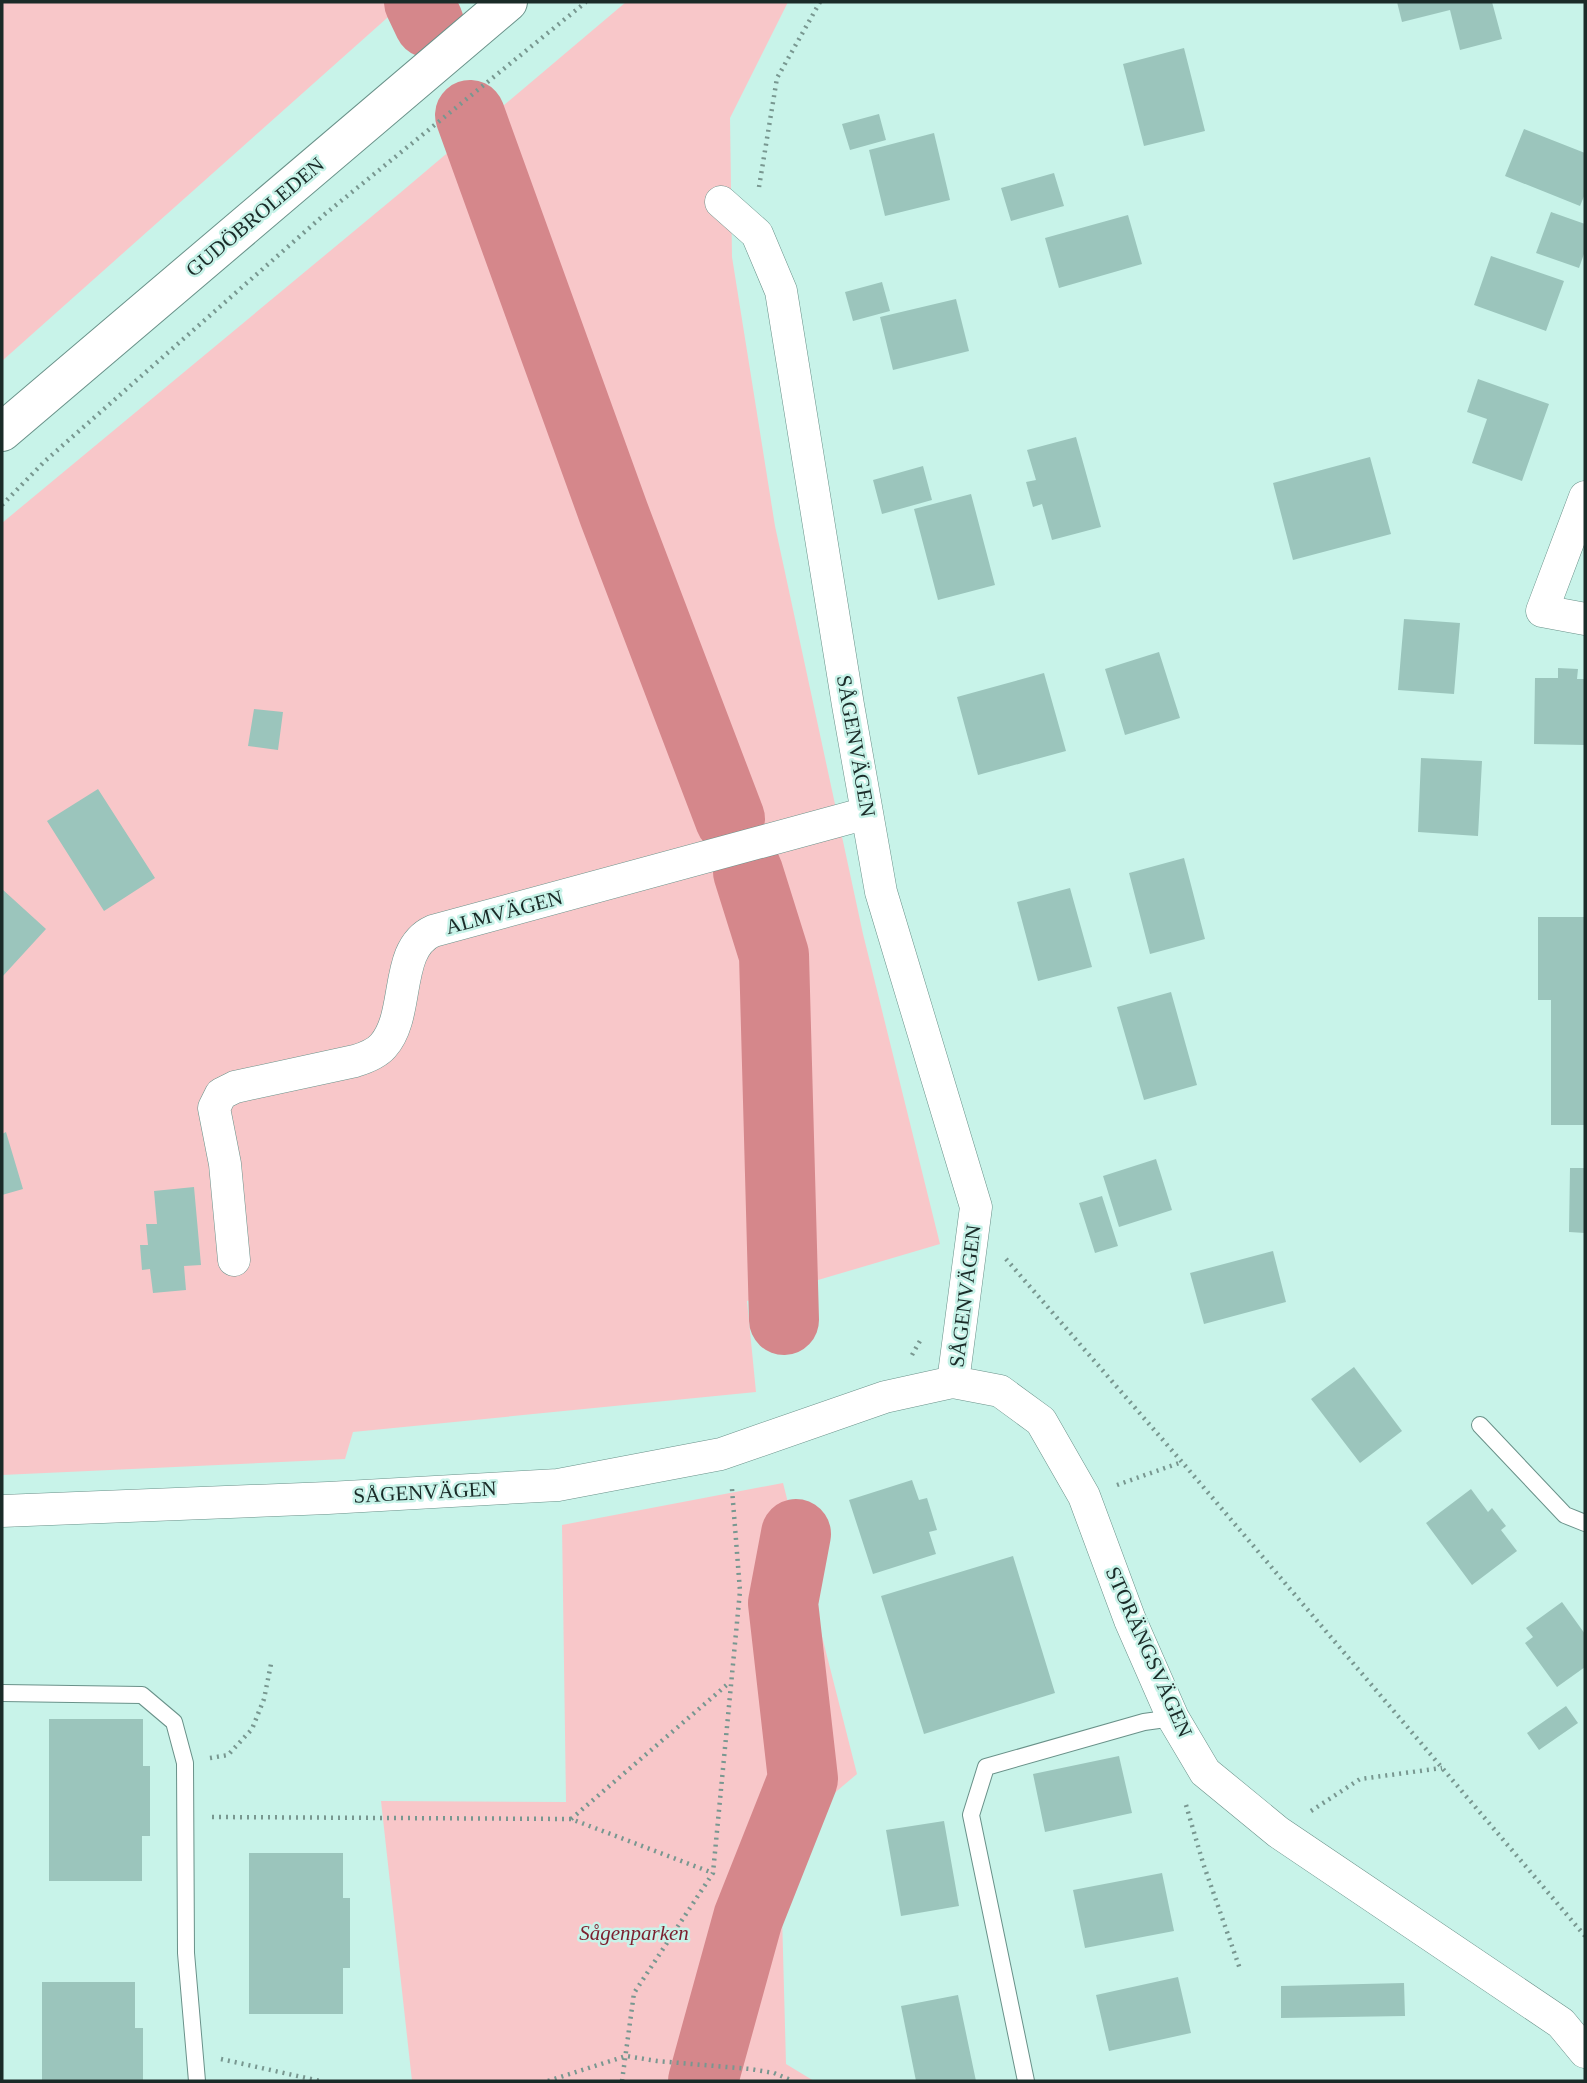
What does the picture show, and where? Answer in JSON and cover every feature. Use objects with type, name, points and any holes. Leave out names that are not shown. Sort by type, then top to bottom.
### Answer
[{"type":"main road","name":"GUDÖBROLEDEN","points":[[2,432],[508,2]]},
{"type":"street","name":"SÅGENVÄGEN","points":[[2,1511],[558,1485],[720,1454],[885,1397],[953,1382],[976,1207],[881,892],[781,291],[757,234],[721,202]]},
{"type":"street","points":[[1585,497],[1542,611],[1585,619]]},
{"type":"street","name":"ALMVÄGEN","points":[[234,1260],[225,1164],[214,1108],[221,1094],[235,1087],[371,1056],[383,1046],[394,1030],[411,953],[421,936],[867,813]]},
{"type":"street","name":"STORÄNGSVÄGEN","points":[[953,1382],[1000,1391],[1041,1421],[1084,1496],[1130,1620],[1173,1718],[1205,1772],[1278,1832],[1561,2023],[1585,2052]]},
{"type":"lane","points":[[1480,1425],[1565,1515],[1585,1523]]},
{"type":"lane","points":[[2,1693],[142,1695],[174,1722],[185,1763],[186,1953],[197,2081]]},
{"type":"lane","points":[[1026,2081],[971,1815],[986,1767],[1144,1722],[1173,1718]]},
{"type":"path","points":[[2,505],[45,461],[325,214],[586,2]]},
{"type":"path","points":[[757,234],[759,178],[777,78],[820,2]]},
{"type":"path","points":[[976,1207],[1010,1266],[1182,1462],[1585,1937]]},
{"type":"path","points":[[911,1358],[926,1330]]},
{"type":"path","points":[[622,2081],[634,1993],[713,1873],[740,1591],[731,1483],[720,1454]]},
{"type":"path","points":[[1084,1496],[1182,1462]]},
{"type":"path","points":[[185,1763],[228,1755],[251,1729],[264,1699],[271,1664]]},
{"type":"path","points":[[571,1819],[730,1682]]},
{"type":"path","points":[[1278,1832],[1360,1779],[1443,1768]]},
{"type":"path","points":[[1185,1802],[1240,1969]]},
{"type":"path","points":[[186,1817],[571,1819],[713,1873]]},
{"type":"path","points":[[196,2053],[320,2081]]},
{"type":"path","points":[[548,2081],[626,2056],[750,2069],[774,2073],[793,2081]]},
{"type":"green space","points":[[2,2],[402,2],[2,361]]},
{"type":"green space","points":[[626,2],[788,2],[730,118],[732,257],[775,526],[863,934],[940,1244],[747,1301],[756,1392],[353,1432],[345,1459],[2,1475],[2,523]]},
{"type":"green space","name":"Sågenparken","points":[[783,1483],[857,1774],[780,1839],[786,2064],[814,2081],[412,2081],[381,1801],[566,1802],[562,1525]]},
{"type":"building","points":[[1397,2],[1492,2],[1502,39],[1460,50],[1450,10],[1402,22]]},
{"type":"building","points":[[1184,48],[1205,131],[1144,146],[1123,64]]},
{"type":"building","points":[[879,114],[886,140],[850,150],[842,124]]},
{"type":"building","points":[[1524,129],[1585,153],[1585,194],[1580,206],[1505,176]]},
{"type":"building","points":[[934,133],[950,200],[885,216],[869,150]]},
{"type":"building","points":[[1054,173],[1064,206],[1011,221],[1001,188]]},
{"type":"building","points":[[1551,212],[1585,224],[1585,251],[1579,268],[1536,253]]},
{"type":"building","points":[[1128,215],[1142,264],[1059,288],[1045,238]]},
{"type":"building","points":[[1491,256],[1564,281],[1546,331],[1474,305]]},
{"type":"building","points":[[882,282],[890,311],[853,321],[845,292]]},
{"type":"building","points":[[956,299],[969,351],[893,370],[880,317]]},
{"type":"building","points":[[1478,379],[1549,404],[1522,481],[1472,463],[1487,419],[1467,412]]},
{"type":"building","points":[[1076,437],[1101,527],[1052,540],[1042,504],[1033,507],[1026,482],[1036,480],[1027,450]]},
{"type":"building","points":[[1370,457],[1391,534],[1293,560],[1273,483]]},
{"type":"building","points":[[923,466],[932,500],[882,514],[873,480]]},
{"type":"building","points":[[971,494],[995,585],[938,600],[914,509]]},
{"type":"building","points":[[1404,619],[1460,623],[1454,694],[1398,690]]},
{"type":"building","points":[[1159,652],[1180,718],[1125,735],[1105,669]]},
{"type":"building","points":[[1558,668],[1578,669],[1577,679],[1585,679],[1585,745],[1534,744],[1535,678],[1558,678]]},
{"type":"building","points":[[1044,673],[1066,751],[978,775],[957,697]]},
{"type":"building","points":[[254,709],[283,712],[278,750],[248,746]]},
{"type":"building","points":[[1421,758],[1482,761],[1478,836],[1418,832]]},
{"type":"building","points":[[98,789],[155,878],[104,911],[47,821]]},
{"type":"building","points":[[1184,858],[1205,939],[1150,954],[1129,873]]},
{"type":"building","points":[[1070,888],[1092,967],[1038,981],[1017,902]]},
{"type":"building","points":[[2,889],[46,929],[2,977]]},
{"type":"building","points":[[1538,917],[1585,917],[1585,1125],[1551,1125],[1551,1000],[1538,1000]]},
{"type":"building","points":[[1171,992],[1197,1085],[1144,1100],[1117,1007]]},
{"type":"building","points":[[6,1132],[23,1189],[2,1195],[2,1134]]},
{"type":"building","points":[[1156,1159],[1172,1210],[1119,1227],[1103,1176]]},
{"type":"building","points":[[1570,1168],[1585,1168],[1585,1233],[1569,1232]]},
{"type":"building","points":[[194,1187],[201,1265],[184,1266],[186,1290],[153,1293],[150,1269],[142,1270],[140,1245],[148,1245],[146,1224],[157,1224],[154,1191]]},
{"type":"building","points":[[1102,1196],[1118,1246],[1095,1253],[1079,1203]]},
{"type":"building","points":[[1273,1251],[1286,1302],[1204,1324],[1190,1273]]},
{"type":"building","points":[[1354,1367],[1402,1431],[1360,1463],[1311,1399]]},
{"type":"building","points":[[912,1480],[919,1500],[927,1498],[937,1530],[929,1532],[936,1554],[873,1574],[849,1500]]},
{"type":"building","points":[[1471,1489],[1488,1512],[1492,1508],[1506,1526],[1501,1530],[1517,1551],[1472,1585],[1426,1523]]},
{"type":"building","points":[[1013,1556],[1055,1693],[924,1734],[881,1596]]},
{"type":"building","points":[[1562,1602],[1585,1634],[1585,1667],[1557,1687],[1525,1643],[1533,1637],[1526,1628]]},
{"type":"building","points":[[1566,1706],[1578,1723],[1539,1750],[1527,1733]]},
{"type":"building","points":[[49,1719],[143,1719],[143,1766],[150,1766],[150,1836],[142,1836],[142,1881],[49,1881]]},
{"type":"building","points":[[1119,1756],[1132,1813],[1045,1832],[1033,1774]]},
{"type":"building","points":[[944,1821],[959,1906],[901,1916],[886,1830]]},
{"type":"building","points":[[249,1853],[343,1853],[343,1898],[350,1898],[350,1968],[343,1968],[343,2014],[249,2014]]},
{"type":"building","points":[[1162,1873],[1174,1931],[1085,1948],[1073,1890]]},
{"type":"building","points":[[1178,1977],[1191,2033],[1109,2051],[1096,1995]]},
{"type":"building","points":[[42,1982],[135,1982],[135,2028],[143,2028],[143,2081],[42,2081]]},
{"type":"building","points":[[1404,1983],[1405,2016],[1281,2018],[1281,1986]]},
{"type":"building","points":[[958,1995],[976,2081],[916,2081],[901,2006]]},
{"type":"waterway","points":[[419,2],[429,23]]},
{"type":"waterway","points":[[470,115],[614,514],[730,819]]},
{"type":"waterway","points":[[748,872],[774,955],[784,1320]]},
{"type":"waterway","points":[[703,2081],[748,1918],[803,1779],[783,1603],[796,1534]]}]
